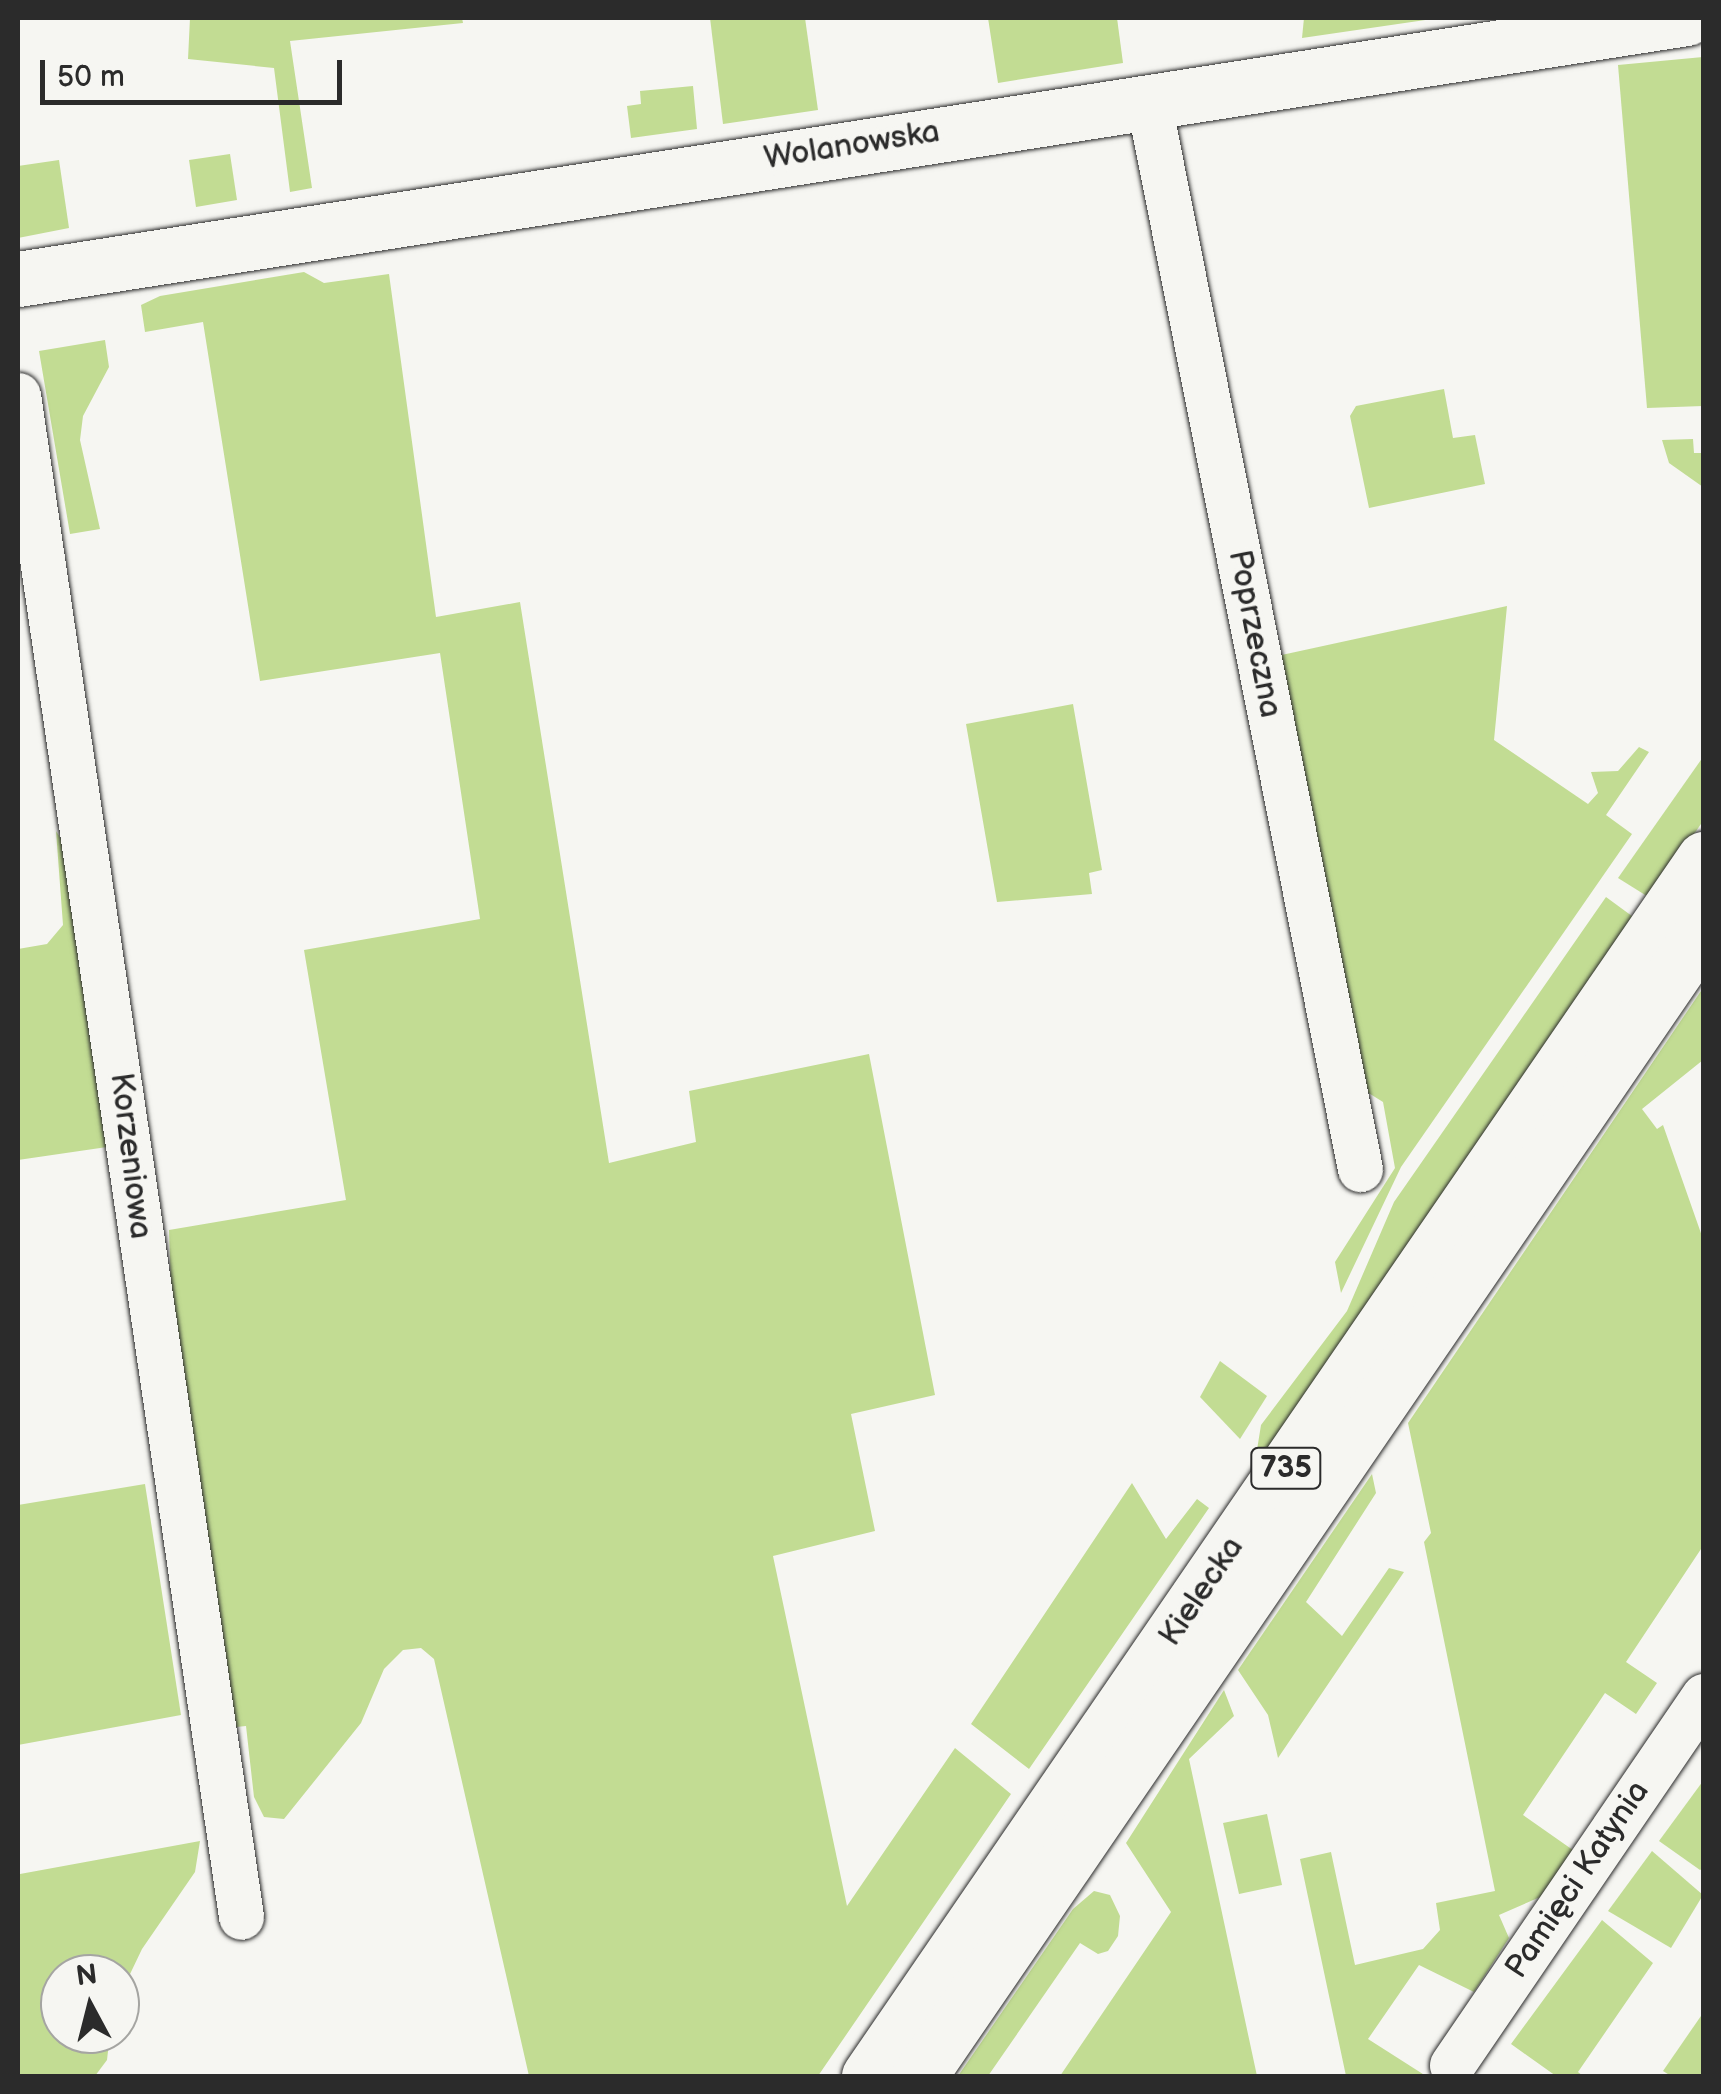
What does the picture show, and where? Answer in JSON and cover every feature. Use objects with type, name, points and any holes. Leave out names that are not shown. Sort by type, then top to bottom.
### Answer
[{"type":"main road","name":"Wolanowska","points":[[18,279],[1148,99],[1507,30],[1687,18]]},
{"type":"main road","name":"Kielecka","points":[[869,2076],[1704,859]]},
{"type":"main road","name":"Kielecka","points":[[919,2076],[1704,929]]},
{"type":"street","name":"Poprzeczna","points":[[1148,99],[1360,1169]]},
{"type":"street","name":"Korzeniowa","points":[[18,395],[241,1918]]},
{"type":"street","name":"Pamięci Katynia","points":[[1452,2064],[1704,1696]]},
{"type":"green space","points":[[190,18],[462,18],[463,23],[290,41],[312,188],[290,192],[274,68],[188,59]]},
{"type":"green space","points":[[710,18],[805,18],[818,110],[723,124]]},
{"type":"green space","points":[[988,18],[1117,18],[1123,63],[998,83]]},
{"type":"green space","points":[[1304,18],[1439,18],[1302,38]]},
{"type":"green space","points":[[1703,57],[1703,406],[1647,408],[1618,65]]},
{"type":"green space","points":[[693,86],[697,129],[631,138],[627,106],[641,104],[640,91]]},
{"type":"green space","points":[[230,154],[237,200],[196,207],[189,160]]},
{"type":"green space","points":[[59,160],[69,228],[18,238],[18,166]]},
{"type":"green space","points":[[304,272],[324,283],[389,274],[436,617],[520,602],[609,1163],[696,1142],[689,1091],[869,1054],[935,1395],[851,1414],[875,1531],[773,1556],[847,1906],[955,1748],[1011,1794],[818,2076],[529,2076],[434,1659],[421,1648],[403,1650],[384,1669],[361,1723],[284,1819],[264,1817],[254,1797],[246,1726],[226,1728],[173,1350],[169,1230],[346,1200],[304,950],[480,919],[440,653],[260,681],[203,322],[145,332],[141,305],[160,296]]},
{"type":"green space","points":[[105,340],[109,367],[83,416],[80,440],[100,529],[70,534],[39,351]]},
{"type":"green space","points":[[1444,389],[1453,438],[1475,435],[1485,484],[1369,508],[1350,416],[1356,406]]},
{"type":"green space","points":[[1693,439],[1694,453],[1703,453],[1703,487],[1669,463],[1662,440]]},
{"type":"green space","points":[[1507,606],[1494,740],[1588,804],[1598,793],[1591,772],[1618,771],[1639,747],[1649,752],[1606,815],[1632,834],[1401,1167],[1341,1293],[1335,1262],[1395,1168],[1383,1102],[1367,1092],[1277,656]]},
{"type":"green space","points":[[1073,704],[1102,870],[1089,873],[1092,894],[997,902],[966,724]]},
{"type":"green space","points":[[1703,757],[1703,821],[1650,898],[1618,878]]},
{"type":"green space","points":[[56,831],[67,848],[107,1147],[18,1160],[18,949],[47,944],[63,925]]},
{"type":"green space","points":[[1606,897],[1636,919],[1272,1453],[1256,1456],[1261,1425],[1347,1311],[1394,1202]]},
{"type":"green space","points":[[1703,988],[1703,1060],[1642,1109],[1657,1129],[1663,1125],[1703,1239],[1703,1546],[1626,1662],[1657,1683],[1636,1714],[1605,1693],[1523,1815],[1580,1855],[1554,1891],[1499,1915],[1509,1938],[1474,1992],[1419,1965],[1368,2039],[1426,2076],[1346,2076],[1300,1859],[1331,1852],[1355,1965],[1423,1949],[1440,1930],[1436,1903],[1495,1891],[1424,1542],[1431,1533],[1408,1423]]},
{"type":"green space","points":[[1220,1361],[1267,1396],[1240,1439],[1200,1397]]},
{"type":"green space","points":[[1372,1474],[1376,1493],[1306,1602],[1342,1636],[1389,1568],[1404,1572],[1278,1758],[1268,1715],[1238,1670]]},
{"type":"green space","points":[[1132,1483],[1166,1539],[1197,1499],[1209,1508],[1029,1769],[971,1724]]},
{"type":"green space","points":[[145,1484],[181,1715],[18,1745],[18,1505]]},
{"type":"green space","points":[[1224,1690],[1234,1716],[1189,1759],[1257,2076],[1060,2076],[1171,1912],[1126,1843]]},
{"type":"green space","points":[[1703,1781],[1704,1868],[1700,1870],[1659,1841]]},
{"type":"green space","points":[[1267,1814],[1282,1885],[1239,1894],[1223,1823]]},
{"type":"green space","points":[[200,1841],[195,1872],[140,1954],[40,1954],[40,2054],[108,2054],[95,2076],[18,2076],[18,1866],[20,1874]]},
{"type":"green space","points":[[1652,1851],[1703,1895],[1671,1948],[1608,1911]]},
{"type":"green space","points":[[1094,1891],[1110,1895],[1120,1916],[1118,1936],[1108,1951],[1098,1954],[1080,1943],[988,2076],[958,2076],[1073,1909]]},
{"type":"green space","points":[[1602,1920],[1653,1963],[1578,2072],[1583,2076],[1556,2076],[1511,2044]]},
{"type":"green space","points":[[1703,2013],[1703,2076],[1671,2076],[1663,2071]]}]
